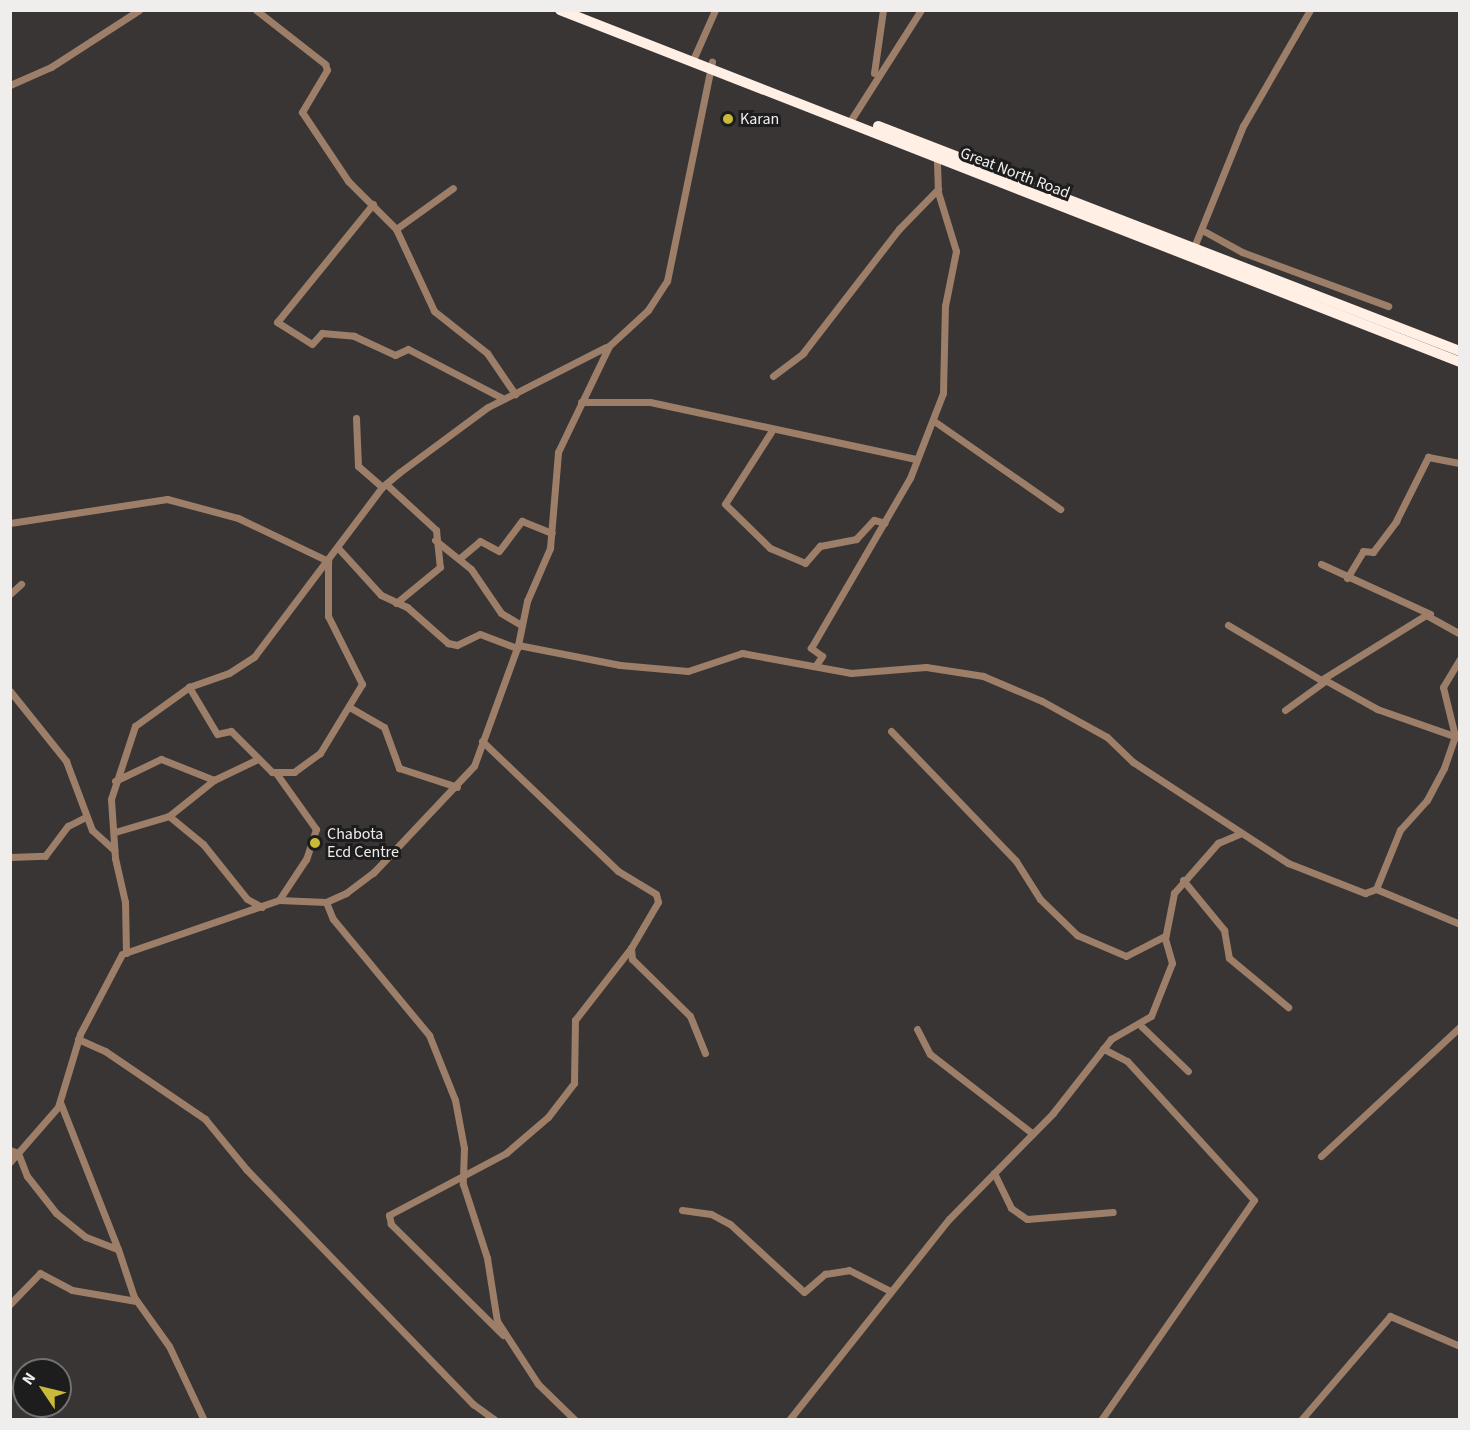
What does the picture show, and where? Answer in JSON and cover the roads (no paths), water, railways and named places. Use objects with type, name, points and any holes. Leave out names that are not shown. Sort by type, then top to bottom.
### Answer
[{"type":"highway","name":"Great North Road","points":[[560,10],[710,65],[1191,252],[1460,351]]},
{"type":"highway","name":"Great North Road","points":[[579,10],[694,59]]},
{"type":"highway","name":"Great North Road","points":[[1191,252],[1460,362]]},
{"type":"street","points":[[10,85],[51,67],[139,10]]},
{"type":"street","points":[[256,10],[325,64],[327,70],[301,111],[344,176],[396,229],[434,311],[487,354],[515,394]]},
{"type":"street","points":[[694,59],[714,10]]},
{"type":"street","points":[[873,80],[883,10]]},
{"type":"street","points":[[851,120],[873,80],[921,10]]},
{"type":"street","points":[[1191,252],[1244,126],[1310,10]]},
{"type":"street","points":[[126,953],[126,902],[114,850],[115,781],[135,726],[189,687],[254,657],[339,549],[384,485],[504,399],[609,346],[643,315],[667,280],[695,162],[710,65]]},
{"type":"street","points":[[816,665],[822,656],[811,648],[885,523],[934,421],[944,387],[945,306],[956,251],[938,189],[937,154]]},
{"type":"street","points":[[396,229],[453,188]]},
{"type":"street","points":[[773,376],[803,353],[899,229],[938,189]]},
{"type":"street","points":[[373,204],[277,322],[312,344],[322,333],[354,336],[395,355],[408,349],[504,399]]},
{"type":"street","points":[[1202,230],[1242,252],[1389,306]]},
{"type":"street","points":[[10,1162],[14,1152],[60,1102],[78,1040],[117,959],[126,953],[279,900],[326,902],[358,886],[457,787],[474,766],[518,646],[521,626],[552,533],[555,460],[609,346]]},
{"type":"street","points":[[581,402],[650,402],[771,432],[811,434],[917,459]]},
{"type":"street","points":[[356,418],[358,466],[384,485],[436,530],[435,540],[440,567],[396,603]]},
{"type":"street","points":[[934,421],[1005,476],[1060,509]]},
{"type":"street","points":[[771,432],[725,504],[770,548],[805,564],[820,546],[856,539],[874,520],[885,523]]},
{"type":"street","points":[[1347,578],[1363,551],[1373,552],[1396,521],[1428,457],[1460,463]]},
{"type":"street","points":[[10,523],[167,499],[238,518],[328,561]]},
{"type":"street","points":[[435,540],[453,560],[460,558],[480,541],[499,551],[522,521],[552,533]]},
{"type":"street","points":[[339,549],[381,596],[396,603],[453,645],[480,634],[518,646],[620,665],[688,671],[742,652],[858,673],[926,667],[983,676],[1042,700],[1107,737],[1239,834],[1297,868],[1365,893],[1376,889],[1460,924]]},
{"type":"street","points":[[460,558],[501,613],[521,626]]},
{"type":"street","points":[[276,772],[294,772],[320,753],[351,708],[362,684],[328,616],[328,561]]},
{"type":"street","points":[[1321,564],[1347,578],[1430,614],[1460,634]]},
{"type":"street","points":[[10,594],[21,584]]},
{"type":"street","points":[[1285,710],[1396,629],[1430,614]]},
{"type":"street","points":[[1228,625],[1251,642],[1325,680],[1357,693],[1377,709],[1457,737]]},
{"type":"street","points":[[1376,889],[1400,830],[1437,783],[1457,737],[1442,697],[1445,680],[1460,659]]},
{"type":"street","points":[[189,687],[217,734],[229,730],[258,759],[276,772],[316,830],[306,859],[279,900]]},
{"type":"street","points":[[10,691],[66,761],[86,817],[95,834],[114,850]]},
{"type":"street","points":[[351,708],[384,727],[399,768],[457,787]]},
{"type":"street","points":[[891,731],[1009,853],[1040,899],[1077,936],[1126,956],[1165,936]]},
{"type":"street","points":[[483,741],[618,871],[656,894],[658,902],[631,948],[575,1020],[574,1083],[562,1101],[506,1153],[466,1175],[392,1209],[388,1220],[505,1337],[538,1384],[575,1419]]},
{"type":"street","points":[[115,781],[161,759],[214,780]]},
{"type":"street","points":[[115,832],[169,816],[214,780],[258,759]]},
{"type":"street","points":[[169,816],[203,844],[247,899],[262,907]]},
{"type":"street","points":[[10,857],[45,856],[68,826],[86,817]]},
{"type":"street","points":[[789,1419],[890,1291],[994,1173],[1033,1134],[1103,1049],[1141,1026],[1155,1010],[1173,963],[1165,936],[1174,893],[1183,880],[1218,843],[1239,834]]},
{"type":"street","points":[[1183,880],[1224,930],[1229,958],[1288,1007]]},
{"type":"street","points":[[326,902],[333,919],[429,1035],[455,1100],[466,1175],[463,1184],[487,1258],[493,1308],[505,1337]]},
{"type":"street","points":[[631,948],[635,965],[694,1022],[705,1053]]},
{"type":"street","points":[[1141,1026],[1188,1071]]},
{"type":"street","points":[[1321,1156],[1460,1027]]},
{"type":"street","points":[[917,1029],[930,1054],[1033,1134]]},
{"type":"street","points":[[78,1040],[105,1051],[205,1119],[262,1186],[473,1404],[495,1419]]},
{"type":"street","points":[[1101,1419],[1254,1200],[1127,1060],[1103,1049]]},
{"type":"street","points":[[60,1102],[136,1301],[170,1346],[204,1419]]},
{"type":"street","points":[[14,1152],[27,1176],[56,1213],[86,1237],[118,1249]]},
{"type":"street","points":[[994,1173],[1011,1208],[1027,1219],[1113,1212]]},
{"type":"street","points":[[682,1210],[711,1214],[730,1224],[804,1292],[825,1274],[849,1270],[890,1291]]},
{"type":"street","points":[[10,1304],[40,1273],[72,1290],[136,1301]]},
{"type":"street","points":[[1301,1419],[1390,1316],[1460,1346]]},
{"type":"place","name":"Karan","points":[[728,119]]},
{"type":"place","name":"Chabota Ecd Centre","points":[[315,843]]}]
